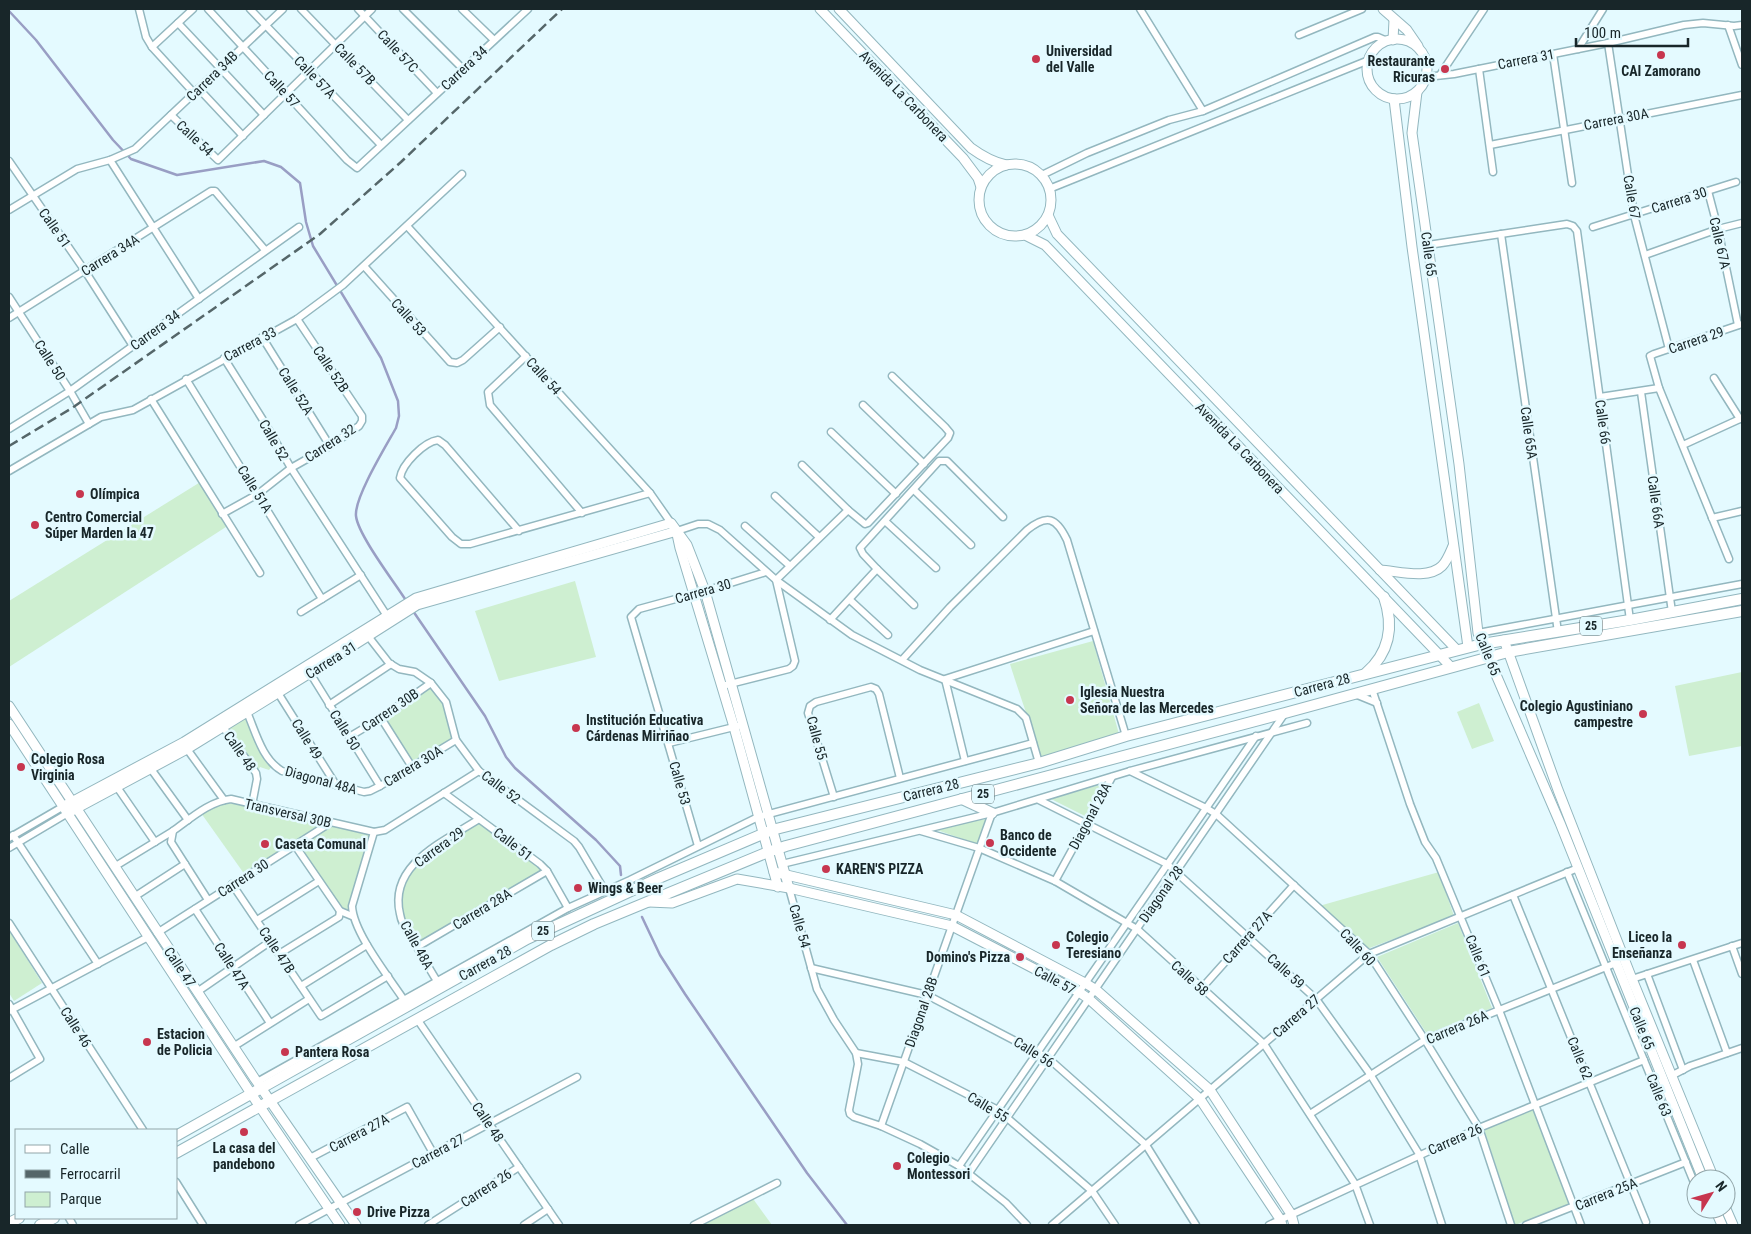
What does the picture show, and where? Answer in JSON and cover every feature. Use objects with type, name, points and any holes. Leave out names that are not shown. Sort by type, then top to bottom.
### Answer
[{"type":"main road","points":[[1366,673],[1379,660],[1387,643],[1390,615],[1384,597]]},
{"type":"main road","name":"Carrera 28","points":[[178,1135],[519,944],[561,923],[767,832],[1040,763],[1126,736],[1482,644],[1630,620],[1742,599]]},
{"type":"main road","name":"Carrera 28","points":[[178,1152],[551,945],[594,924],[773,850],[1508,652],[1742,611]]},
{"type":"main road","points":[[962,799],[992,813]]},
{"type":"main road","points":[[416,993],[428,995]]},
{"type":"main road","points":[[40,1225],[52,1219]]},
{"type":"street","points":[[139,9],[146,37],[152,47],[243,136],[372,9]]},
{"type":"street","points":[[152,47],[193,9]]},
{"type":"street","name":"Calle 57","points":[[208,9],[347,160],[357,168]]},
{"type":"street","name":"Calle 57A","points":[[250,9],[381,145]]},
{"type":"street","name":"Carrera 34B","points":[[9,210],[77,169],[110,160],[136,149],[283,9]]},
{"type":"street","name":"Calle 57B","points":[[301,9],[408,120]]},
{"type":"street","name":"Calle 57C","points":[[358,9],[438,93]]},
{"type":"street","points":[[403,9],[463,69]]},
{"type":"street","points":[[462,9],[494,40]]},
{"type":"street","name":"Avenida La Carbonera","points":[[820,9],[963,158],[978,178],[981,188]]},
{"type":"street","name":"Avenida La Carbonera","points":[[839,9],[971,148],[994,162],[1006,165]]},
{"type":"street","points":[[1140,9],[1203,111]]},
{"type":"street","points":[[1300,35],[1362,9]]},
{"type":"street","points":[[1382,9],[1411,34],[1427,64],[1424,83],[1417,92],[1406,98],[1394,99],[1382,95],[1373,87],[1368,76],[1368,60],[1372,52],[1379,45],[1390,40]]},
{"type":"street","points":[[1440,75],[1484,9]]},
{"type":"street","points":[[1578,49],[1603,9]]},
{"type":"street","name":"Carrera 34","points":[[357,168],[494,40],[523,10]]},
{"type":"street","points":[[1390,40],[1394,20]]},
{"type":"street","points":[[178,23],[264,115]]},
{"type":"street","name":"Carrera 31","points":[[1426,77],[1479,69],[1608,43],[1684,25],[1703,23],[1742,25]]},
{"type":"street","points":[[1728,25],[1742,66]]},
{"type":"street","points":[[1042,175],[1087,152],[1169,120],[1203,111],[1375,37],[1406,41],[1422,53]]},
{"type":"street","name":"Calle 67","points":[[1608,43],[1634,215],[1669,349]]},
{"type":"street","points":[[1553,54],[1572,183]]},
{"type":"street","points":[[1049,189],[1368,60]]},
{"type":"street","points":[[1479,69],[1493,172]]},
{"type":"street","name":"Calle 65","points":[[1417,92],[1412,133],[1459,464],[1478,633],[1560,823],[1699,1169]]},
{"type":"street","name":"Carrera 30A","points":[[1490,145],[1620,118],[1742,96]]},
{"type":"street","name":"Calle 65","points":[[1394,99],[1397,135],[1468,648]]},
{"type":"street","name":"Calle 54","points":[[171,115],[218,160],[243,136]]},
{"type":"street","points":[[110,160],[199,299]]},
{"type":"street","name":"Calle 51","points":[[9,161],[85,271],[133,346]]},
{"type":"street","points":[[1021,164],[1036,170],[1042,175],[1049,189],[1051,205],[1048,216],[1036,230],[1025,235],[1006,235],[996,231],[983,216],[980,207],[979,197],[981,188],[991,173],[1006,165],[1021,164]]},
{"type":"street","name":"Carrera 33","points":[[9,471],[101,417],[133,410],[297,319],[343,285],[462,174]]},
{"type":"street","name":"Carrera 30","points":[[1592,227],[1736,182]]},
{"type":"street","name":"Carrera 34A","points":[[9,318],[211,191],[217,193],[265,250]]},
{"type":"street","name":"Calle 67A","points":[[1708,191],[1740,324]]},
{"type":"street","name":"Avenida La Carbonera","points":[[1048,216],[1057,234],[1457,650]]},
{"type":"street","points":[[1644,255],[1718,229],[1742,223]]},
{"type":"street","name":"Calle 66","points":[[1501,234],[1567,224],[1573,226],[1577,231],[1630,620]]},
{"type":"street","name":"Calle 54","points":[[407,226],[650,493],[687,545],[705,591],[726,685]]},
{"type":"street","name":"Carrera 34","points":[[9,429],[70,391],[299,227]]},
{"type":"street","points":[[1428,245],[1501,234]]},
{"type":"street","name":"Calle 65A","points":[[1501,234],[1558,632]]},
{"type":"street","name":"Avenida La Carbonera","points":[[1025,235],[1046,245],[1451,667]]},
{"type":"street","name":"Calle 53","points":[[364,266],[450,362],[457,363],[463,360],[500,327]]},
{"type":"street","name":"Calle 50","points":[[9,297],[70,391],[88,424]]},
{"type":"street","name":"Calle 52B","points":[[297,319],[362,416],[362,421]]},
{"type":"street","name":"Carrera 29","points":[[1658,388],[1650,356],[1740,324]]},
{"type":"street","name":"Calle 52A","points":[[262,337],[330,446]]},
{"type":"street","points":[[526,356],[488,392],[490,405],[582,512]]},
{"type":"street","name":"Calle 52","points":[[224,358],[263,420],[290,468],[389,619]]},
{"type":"street","points":[[802,465],[848,510],[865,524],[868,523],[948,438],[950,433],[892,376]]},
{"type":"street","points":[[1683,444],[1741,419],[1714,378]]},
{"type":"street","name":"Calle 51A","points":[[186,379],[322,599]]},
{"type":"street","points":[[1600,397],[1658,388],[1683,444],[1729,559]]},
{"type":"street","name":"Calle 66A","points":[[1641,392],[1672,612]]},
{"type":"street","points":[[151,399],[260,573]]},
{"type":"street","points":[[863,405],[924,464]]},
{"type":"street","name":"Carrera 32","points":[[222,514],[258,494],[290,468],[330,446],[362,421]]},
{"type":"street","points":[[831,432],[896,494]]},
{"type":"street","points":[[519,531],[438,440],[431,441],[404,464],[400,478],[452,537],[461,544],[470,544],[519,531],[650,493]]},
{"type":"street","points":[[914,605],[877,569],[860,548],[938,461],[948,461],[1003,517]]},
{"type":"street","points":[[914,490],[971,545]]},
{"type":"street","points":[[775,496],[819,537]]},
{"type":"street","points":[[776,580],[848,510]]},
{"type":"street","points":[[1712,518],[1742,511]]},
{"type":"street","points":[[902,660],[950,606],[1027,530],[1044,519],[1055,522],[1065,535],[1126,736]]},
{"type":"street","points":[[885,521],[936,568]]},
{"type":"street","name":"Carrera 31","points":[[11,836],[117,787],[184,742],[415,603],[671,523]]},
{"type":"street","points":[[677,531],[698,524],[708,524],[720,530],[776,580],[852,634],[920,670],[1022,713],[1026,718],[1040,763]]},
{"type":"street","points":[[744,526],[790,566]]},
{"type":"street","name":"Carrera 31","points":[[415,603],[677,531]]},
{"type":"street","name":"Calle 54","points":[[677,531],[680,548],[694,594],[726,685],[767,832],[773,850],[782,864],[817,989],[834,1020],[856,1053]]},
{"type":"street","points":[[1380,570],[1420,573],[1436,570],[1447,559],[1454,546]]},
{"type":"street","points":[[830,620],[877,569]]},
{"type":"street","name":"Carrera 30","points":[[639,609],[766,572]]},
{"type":"street","points":[[301,612],[361,575]]},
{"type":"street","points":[[726,685],[789,669],[794,666],[795,661],[776,580]]},
{"type":"street","points":[[1478,633],[1742,584]]},
{"type":"street","points":[[850,600],[888,635]]},
{"type":"street","name":"Calle 53","points":[[639,609],[631,617],[698,846]]},
{"type":"street","name":"Carrera 31","points":[[9,848],[70,808],[187,749],[310,674],[368,636],[389,619]]},
{"type":"street","points":[[945,680],[1094,631]]},
{"type":"street","name":"Calle 52","points":[[368,636],[382,656],[391,664],[399,669],[415,672],[431,683],[446,702],[456,740],[479,771],[574,841],[605,891]]},
{"type":"street","name":"Calle 65","points":[[1504,640],[1558,790],[1632,979],[1710,1169]]},
{"type":"street","points":[[329,705],[391,664]]},
{"type":"street","name":"Calle 50","points":[[310,674],[380,786]]},
{"type":"street","points":[[945,680],[965,761]]},
{"type":"street","name":"Carrera 30B","points":[[349,737],[381,718],[431,683]]},
{"type":"street","name":"Calle 55","points":[[834,797],[808,713],[810,706],[816,702],[871,687],[876,689],[879,694],[900,778]]},
{"type":"street","name":"Calle 61","points":[[1372,689],[1410,804],[1425,842],[1438,864],[1461,916],[1536,1104],[1581,1225]]},
{"type":"street","name":"Calle 49","points":[[278,693],[336,784]]},
{"type":"street","points":[[1355,694],[1377,703]]},
{"type":"street","name":"Calle 47","points":[[9,706],[70,808],[153,935],[257,1089],[270,1101],[356,1225]]},
{"type":"street","name":"Diagonal 48A","points":[[247,712],[266,756],[273,766],[282,771],[364,792],[370,791]]},
{"type":"street","name":"Diagonal 28","points":[[969,1173],[1285,713]]},
{"type":"street","points":[[381,718],[412,767]]},
{"type":"street","points":[[782,864],[992,813],[1130,771],[1307,723]]},
{"type":"street","name":"Calle 47","points":[[9,724],[114,867],[134,897],[153,935],[197,992],[233,1047],[257,1089],[260,1107],[340,1225]]},
{"type":"street","points":[[668,744],[738,726]]},
{"type":"street","name":"Calle 48","points":[[223,727],[256,773],[257,779],[252,805]]},
{"type":"street","name":"Diagonal 28","points":[[959,1166],[1256,736]]},
{"type":"street","name":"Carrera 30A","points":[[370,791],[456,740]]},
{"type":"street","name":"Carrera 28","points":[[257,1089],[416,993],[568,908],[763,816],[1034,743]]},
{"type":"street","points":[[114,867],[172,834],[199,812],[228,800],[187,749]]},
{"type":"street","points":[[145,769],[188,820]]},
{"type":"street","points":[[404,1000],[357,929],[352,916],[352,906],[374,832],[385,830],[479,771]]},
{"type":"street","name":"Calle 60","points":[[1130,771],[1216,814],[1369,954],[1479,1128],[1510,1225]]},
{"type":"street","name":"Diagonal 28A","points":[[1055,881],[1112,777]]},
{"type":"street","points":[[117,787],[155,842]]},
{"type":"street","name":"Calle 51","points":[[444,793],[540,864],[547,871],[568,908]]},
{"type":"street","name":"Transversal 30B","points":[[228,800],[374,832]]},
{"type":"street","name":"Calle 59","points":[[1039,800],[1167,864],[1316,999],[1370,1074],[1419,1154],[1442,1225]]},
{"type":"street","name":"Diagonal 28B","points":[[881,1126],[992,813]]},
{"type":"street","name":"Carrera 29","points":[[402,879],[411,866],[421,857],[479,819]]},
{"type":"street","name":"Carrera 30","points":[[10,1008],[153,935],[294,844],[330,823]]},
{"type":"street","name":"Calle 58","points":[[921,831],[979,848],[1055,881],[1137,929],[1201,989],[1264,1044],[1356,1184],[1370,1225]]},
{"type":"street","points":[[172,834],[170,842],[208,900]]},
{"type":"street","points":[[11,836],[19,843],[98,964]]},
{"type":"street","points":[[294,844],[340,911],[352,916]]},
{"type":"street","name":"Calle 54","points":[[773,850],[774,872],[778,887]]},
{"type":"street","points":[[134,897],[184,864]]},
{"type":"street","name":"Carrera 27","points":[[1052,1225],[1369,954],[1578,868]]},
{"type":"street","name":"Carrera 28A","points":[[417,947],[547,871]]},
{"type":"street","name":"Calle 57","points":[[774,872],[956,915],[1095,989],[1210,1090],[1291,1214],[1294,1225]]},
{"type":"street","name":"Calle 63","points":[[1567,872],[1689,1169]]},
{"type":"street","name":"Calle 48A","points":[[402,879],[399,892],[400,914],[437,981]]},
{"type":"street","name":"Calle 57","points":[[648,902],[672,903],[737,879],[789,888],[952,926],[1079,992],[1200,1099],[1281,1222]]},
{"type":"street","points":[[257,920],[318,880]]},
{"type":"street","name":"Calle 47B","points":[[232,884],[321,1016],[388,976]]},
{"type":"street","name":"Carrera 27A","points":[[1201,989],[1294,885]]},
{"type":"street","name":"Calle 62","points":[[1513,895],[1646,1222]]},
{"type":"street","name":"Calle 47A","points":[[195,908],[270,1023]]},
{"type":"street","points":[[279,954],[339,917],[340,911]]},
{"type":"street","name":"Calle 46","points":[[9,924],[142,1129]]},
{"type":"street","points":[[197,992],[271,941]]},
{"type":"street","points":[[1632,979],[1742,943]]},
{"type":"street","points":[[301,986],[367,944]]},
{"type":"street","points":[[1732,946],[1742,974]]},
{"type":"street","points":[[1693,960],[1727,1053]]},
{"type":"street","name":"Carrera 26A","points":[[1310,1114],[1425,1040],[1616,963]]},
{"type":"street","name":"Calle 56","points":[[811,968],[927,995],[1038,1051],[1146,1145],[1196,1225]]},
{"type":"street","points":[[1646,974],[1683,1070]]},
{"type":"street","points":[[233,1047],[309,999]]},
{"type":"street","points":[[9,1078],[40,1060],[10,1008]]},
{"type":"street","name":"Calle 48","points":[[417,1019],[559,1225]]},
{"type":"street","points":[[1671,1076],[1742,1048]]},
{"type":"street","points":[[856,1053],[858,1064],[848,1110],[850,1114],[920,1144],[959,1166],[1006,1203],[1027,1225]]},
{"type":"street","name":"Calle 55","points":[[856,1053],[904,1062],[998,1110],[1092,1191],[1114,1225]]},
{"type":"street","name":"Carrera 26","points":[[1269,1225],[1281,1222],[1291,1214],[1419,1154],[1644,1060]]},
{"type":"street","name":"Carrera 27","points":[[299,1225],[577,1077]]},
{"type":"street","name":"Carrera 27A","points":[[310,1158],[407,1107],[433,1153]]},
{"type":"street","name":"Carrera 25A","points":[[1526,1225],[1686,1162]]},
{"type":"street","name":"Carrera 26","points":[[428,1225],[519,1168]]},
{"type":"street","points":[[694,1225],[777,1182]]},
{"type":"street","points":[[178,1185],[203,1225]]},
{"type":"street","points":[[524,1225],[548,1210]]},
{"type":"green space","points":[[202,481],[229,525],[9,667],[9,601]]},
{"type":"green space","points":[[575,581],[596,657],[499,681],[475,611]]},
{"type":"green space","points":[[1093,641],[1119,734],[1042,758],[1010,664]]},
{"type":"green space","points":[[1742,672],[1742,746],[1689,756],[1675,686]]},
{"type":"green space","points":[[431,683],[446,702],[456,740],[412,767],[381,718]]},
{"type":"green space","points":[[1479,703],[1494,741],[1472,749],[1457,712]]},
{"type":"green space","points":[[247,712],[273,765],[269,770],[260,767],[256,773],[223,727]]},
{"type":"green space","points":[[1103,784],[1087,817],[1051,799]]},
{"type":"green space","points":[[240,803],[328,823],[245,875],[201,813],[222,804]]},
{"type":"green space","points":[[479,819],[547,871],[417,947],[400,914],[403,879],[411,866]]},
{"type":"green space","points":[[986,819],[977,844],[934,829]]},
{"type":"green space","points":[[330,824],[372,834],[350,914],[341,910],[295,845]]},
{"type":"green space","points":[[1439,872],[1454,916],[1367,949],[1319,906]]},
{"type":"green space","points":[[1458,923],[1492,1008],[1427,1034],[1377,957]]},
{"type":"green space","points":[[9,930],[42,983],[14,1001],[9,993]]},
{"type":"green space","points":[[1535,1108],[1571,1203],[1515,1225],[1484,1129]]},
{"type":"green space","points":[[751,1196],[772,1225],[696,1225]]},
{"type":"waterway","points":[[9,11],[36,40],[113,140],[131,159],[177,175],[264,161],[281,167],[300,183],[306,222],[313,246],[381,358],[398,401],[399,416],[396,428],[365,485],[356,516],[370,547],[407,602]]},
{"type":"waterway","points":[[413,611],[485,716],[506,757],[515,768],[596,840],[620,866],[621,875]]},
{"type":"waterway","points":[[642,917],[660,955],[685,994],[807,1173],[847,1225]]},
{"type":"railway","points":[[9,446],[72,408],[320,234],[401,162],[562,9]]},
{"type":"place","name":"CAI Zamorano","points":[[1661,55]]},
{"type":"place","name":"Universidad del Valle","points":[[1036,59]]},
{"type":"place","name":"Restaurante Ricuras","points":[[1445,69]]},
{"type":"place","name":"Olímpica","points":[[80,494]]},
{"type":"place","name":"Centro Comercial Súper Marden la 47","points":[[35,525]]},
{"type":"place","name":"Iglesia Nuestra Señora de las Mercedes","points":[[1070,700]]},
{"type":"place","name":"Colegio Agustiniano campestre","points":[[1643,714]]},
{"type":"place","name":"Institución Educativa Cárdenas Mirriñao","points":[[576,728]]},
{"type":"place","name":"Colegio Rosa Virginia","points":[[21,767]]},
{"type":"place","name":"Banco de Occidente","points":[[990,843]]},
{"type":"place","name":"Caseta Comunal","points":[[265,844]]},
{"type":"place","name":"KAREN'S PIZZA","points":[[826,869]]},
{"type":"place","name":"Wings & Beer","points":[[578,888]]},
{"type":"place","name":"Colegio Teresiano","points":[[1056,945]]},
{"type":"place","name":"Liceo la Enseñanza","points":[[1682,945]]},
{"type":"place","name":"Domino's Pizza","points":[[1020,957]]},
{"type":"place","name":"Estacion de Policia","points":[[147,1042]]},
{"type":"place","name":"Pantera Rosa","points":[[285,1052]]},
{"type":"place","name":"La casa del pandebono","points":[[244,1132]]},
{"type":"place","name":"Colegio Montessori","points":[[897,1166]]},
{"type":"place","name":"Drive Pizza","points":[[357,1212]]}]
